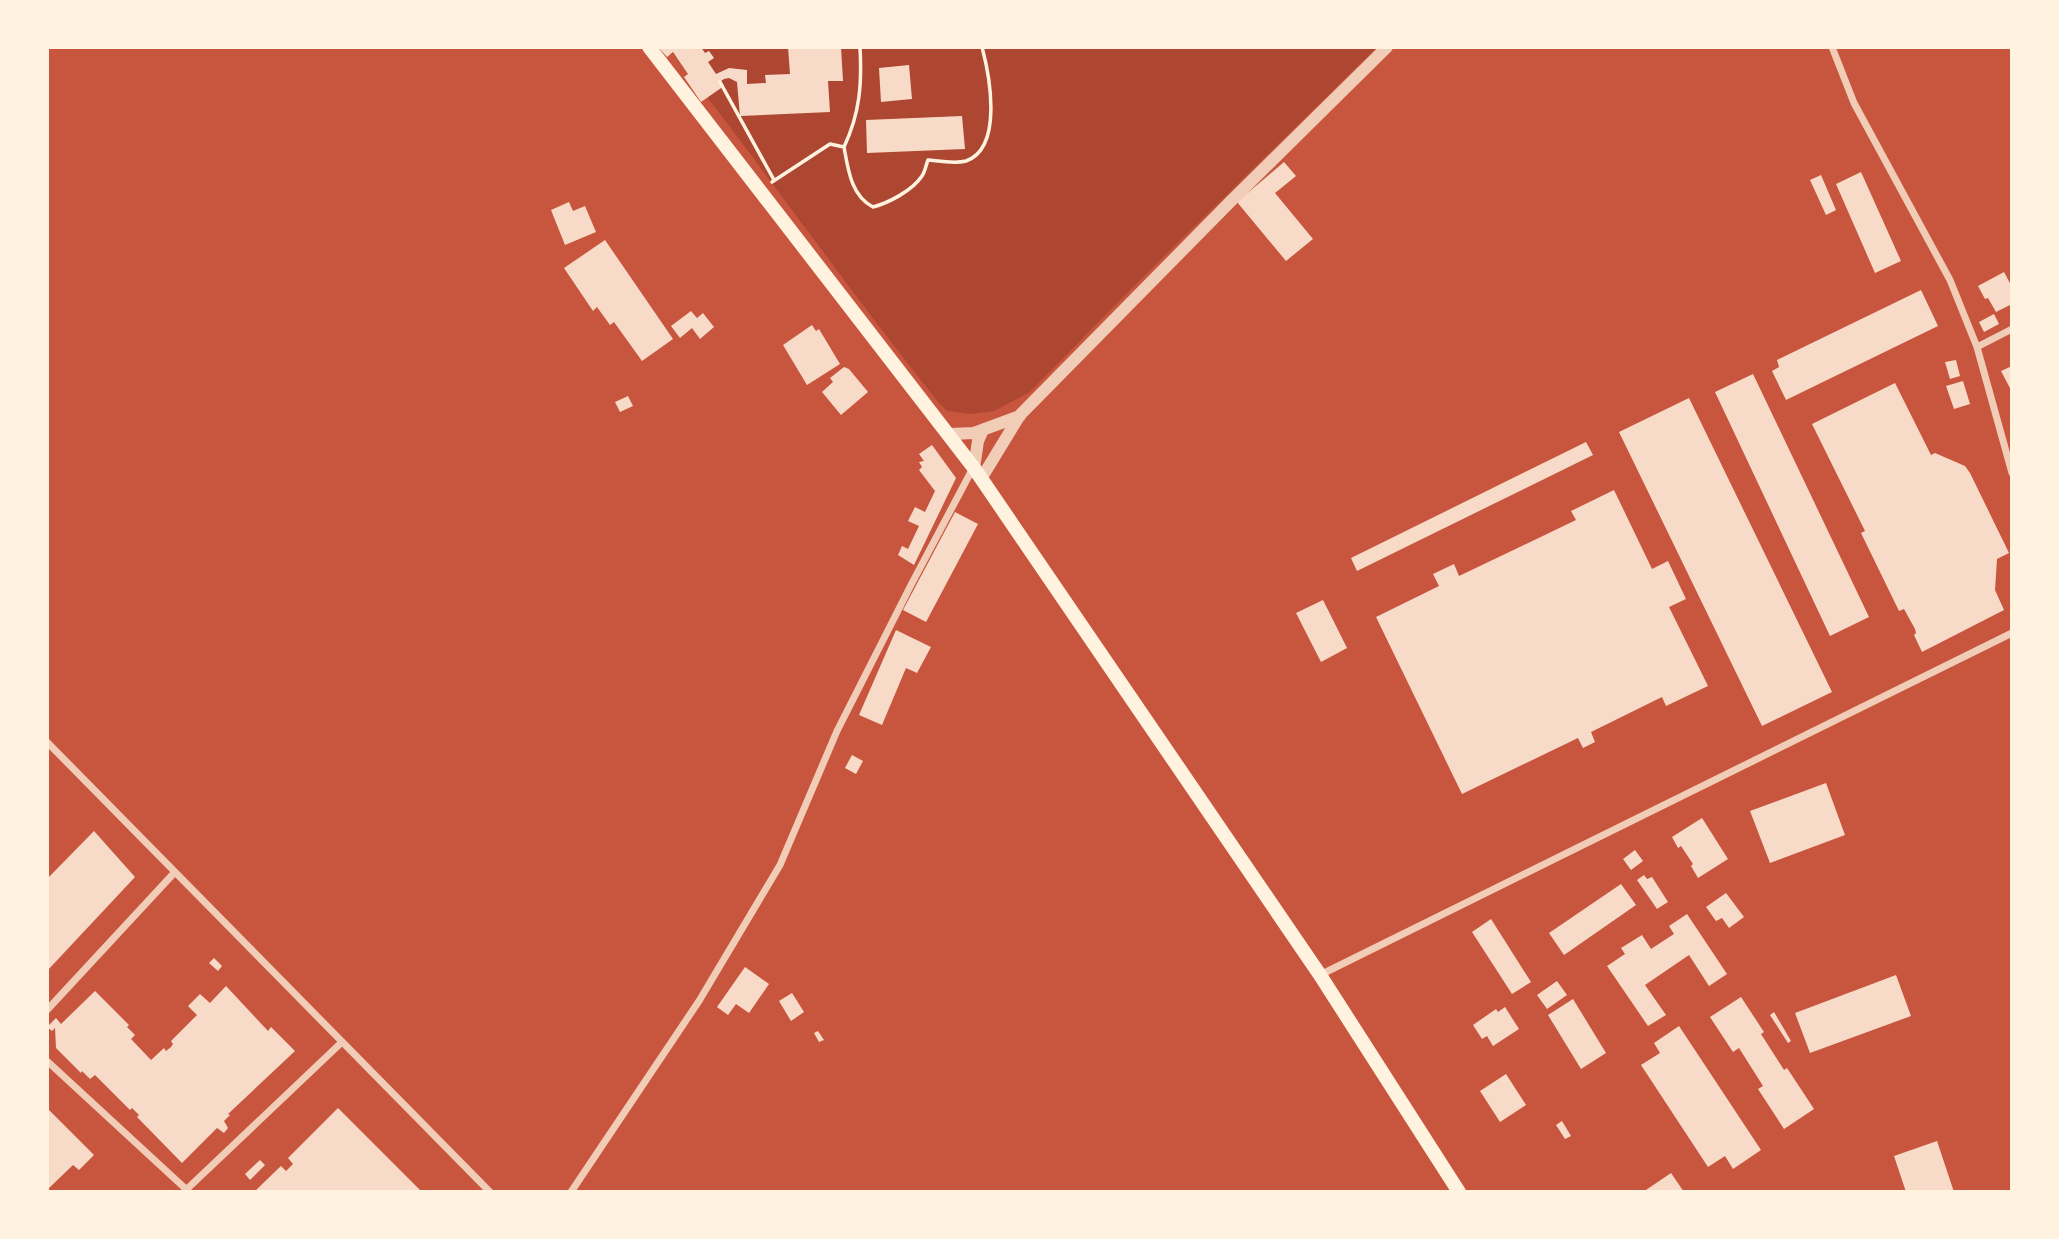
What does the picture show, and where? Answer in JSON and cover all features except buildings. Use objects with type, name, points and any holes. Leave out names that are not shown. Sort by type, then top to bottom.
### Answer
[{"type":"main road","points":[[649,47],[978,473],[1320,975],[1459,1192]]},
{"type":"street","points":[[571,1192],[699,1001],[780,865],[837,731],[911,585],[978,473],[1020,415],[1387,47]]},
{"type":"street","points":[[1832,47],[1854,103],[1950,280],[1977,347],[2012,474]]},
{"type":"street","points":[[1977,347],[2012,329]]},
{"type":"street","points":[[950,434],[966,435],[1020,415]]},
{"type":"street","points":[[978,473],[978,441],[983,430]]},
{"type":"street","points":[[1320,975],[2012,633]]},
{"type":"street","points":[[47,742],[489,1192]]},
{"type":"street","points":[[47,1010],[175,872]]},
{"type":"street","points":[[47,1061],[188,1191],[342,1042]]},
{"type":"path","points":[[860,47],[862,83],[852,130],[844,147],[848,171],[855,189],[864,202],[873,207],[891,202],[914,183],[922,176],[928,160],[963,162],[979,155],[988,138],[990,114],[986,62],[982,47]]},
{"type":"path","points":[[720,82],[774,180]]},
{"type":"path","points":[[759,190],[830,144],[844,147]]},
{"type":"shaded area","points":[[668,47],[1377,47],[1030,392],[994,411],[970,414],[947,411],[939,403]]}]
